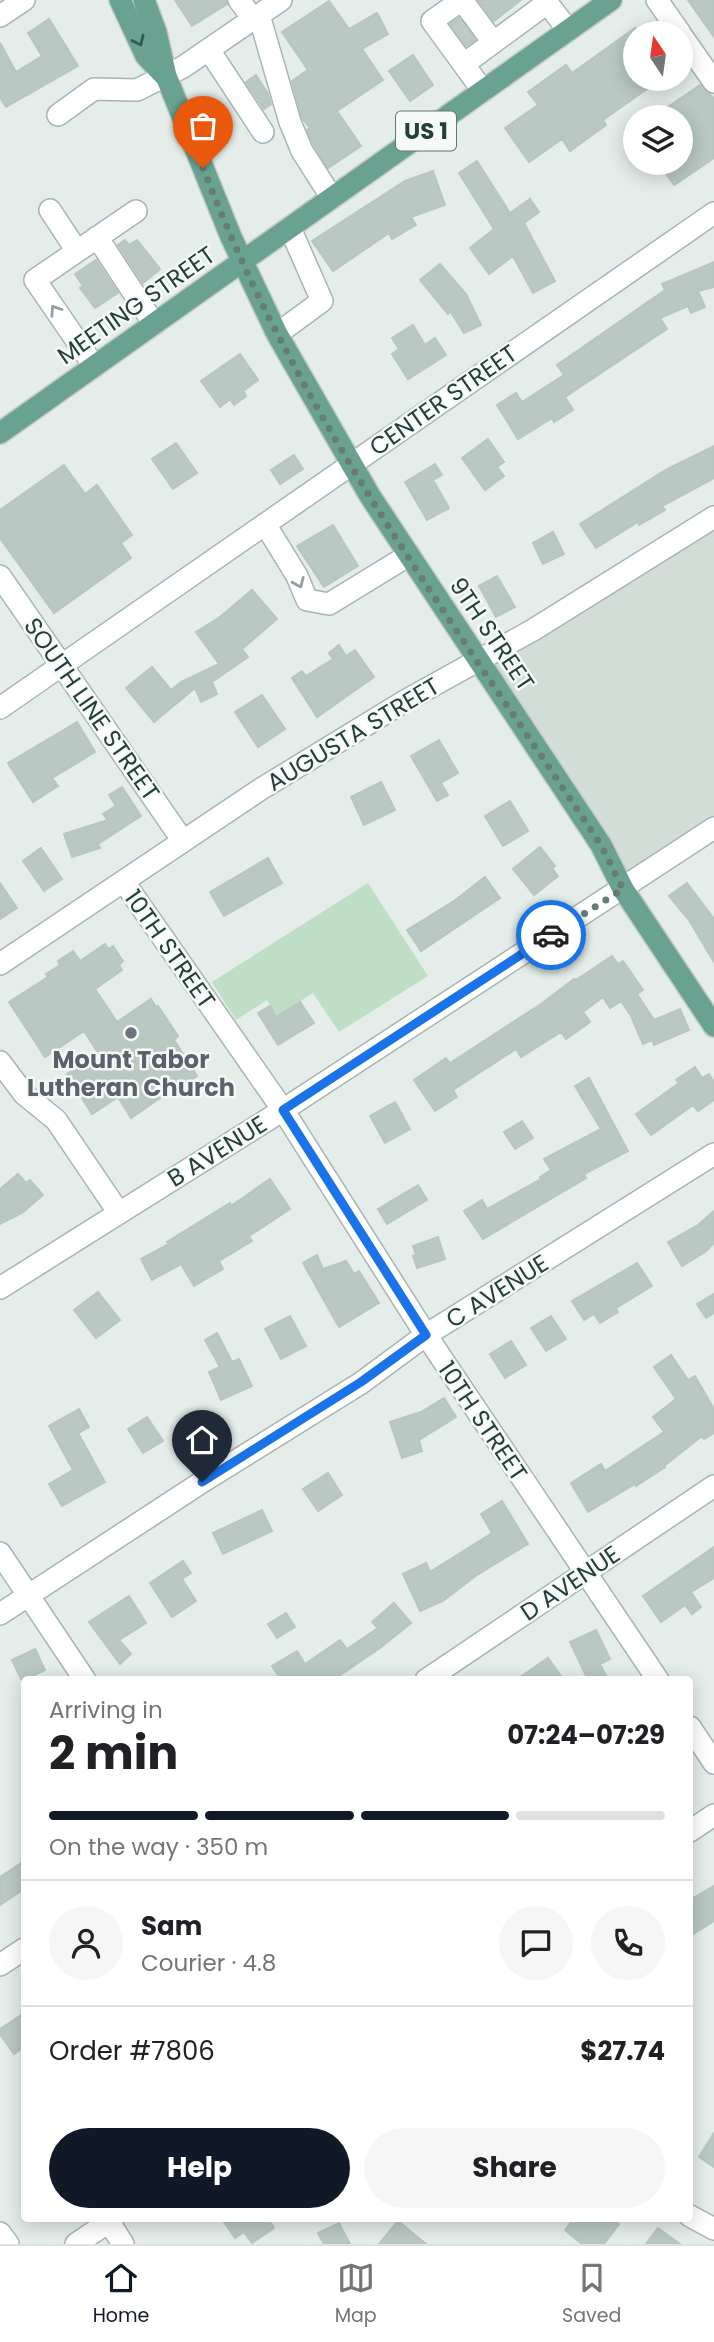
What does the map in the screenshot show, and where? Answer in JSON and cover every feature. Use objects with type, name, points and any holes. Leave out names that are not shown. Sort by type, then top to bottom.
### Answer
[{"type":"main road","points":[[120,0],[146,56],[166,76]]},
{"type":"main road","points":[[144,0],[156,32],[166,76]]},
{"type":"main road","name":"MEETING STREET","points":[[0,433],[611,0]]},
{"type":"main road","name":"9TH STREET","points":[[166,76],[242,262],[277,334],[351,464],[601,845],[623,889],[714,1026]]},
{"type":"street","points":[[0,16],[24,0]]},
{"type":"street","points":[[239,0],[256,17],[302,151],[332,198]]},
{"type":"street","points":[[58,115],[94,89],[137,90],[166,76],[281,0]]},
{"type":"street","points":[[462,0],[432,22],[493,42]]},
{"type":"street","points":[[462,0],[464,64],[483,91]]},
{"type":"street","points":[[657,0],[671,21]]},
{"type":"street","points":[[464,64],[546,1],[568,30]]},
{"type":"street","points":[[209,50],[263,132]]},
{"type":"street","points":[[693,52],[714,82]]},
{"type":"street","points":[[50,210],[77,251]]},
{"type":"street","points":[[94,366],[34,280],[136,211]]},
{"type":"street","name":"CENTER STREET","points":[[0,708],[714,213]]},
{"type":"street","points":[[277,334],[322,300],[290,228]]},
{"type":"street","points":[[97,237],[154,324]]},
{"type":"street","name":"AUGUSTA STREET","points":[[0,964],[261,789],[477,659],[555,617],[714,517]]},
{"type":"street","points":[[265,524],[293,568],[307,600],[329,604],[409,555]]},
{"type":"street","name":"SOUTH LINE STREET","points":[[0,576],[183,841]]},
{"type":"street","name":"B AVENUE","points":[[0,1288],[283,1110],[714,828]]},
{"type":"street","name":"10TH STREET","points":[[124,882],[283,1110],[426,1335],[655,1676]]},
{"type":"street","points":[[0,1062],[24,1094],[56,1120],[119,1213]]},
{"type":"street","name":"C AVENUE","points":[[0,1614],[361,1382],[426,1335],[714,1154]]},
{"type":"street","name":"D AVENUE","points":[[432,1676],[714,1486]]},
{"type":"street","points":[[0,1553],[82,1676]]},
{"type":"street","points":[[693,1732],[714,1763]]},
{"type":"street","points":[[693,1829],[714,1815]]},
{"type":"street","points":[[0,1965],[21,1951]]},
{"type":"street","points":[[693,2218],[714,2229]]},
{"type":"street","points":[[76,2244],[108,2222]]},
{"type":"street","points":[[112,2222],[123,2244]]},
{"type":"street","points":[[0,2233],[8,2244]]},
{"type":"shaded area","points":[[714,517],[714,828],[623,889],[477,659]]},
{"type":"green space","points":[[368,883],[428,976],[339,1032],[313,993],[277,1016],[267,1000],[236,1020],[212,982]]},
{"type":"building","points":[[175,0],[226,0],[227,4],[192,26]]},
{"type":"building","points":[[478,0],[521,0],[494,21]]},
{"type":"building","points":[[688,0],[714,0],[714,37]]},
{"type":"building","points":[[329,1],[349,29],[377,13],[388,34],[362,49],[383,80],[337,111],[361,146],[328,168],[307,130],[310,128],[302,118],[292,81],[308,70],[282,32]]},
{"type":"building","points":[[459,18],[475,40],[466,46],[450,24]]},
{"type":"building","points":[[49,19],[78,66],[6,107],[0,97],[0,43],[16,72],[42,56],[28,33]]},
{"type":"building","points":[[623,37],[623,91],[644,91],[603,120],[606,125],[570,151],[562,139],[529,162],[505,128],[538,105],[528,92],[566,65],[572,73]]},
{"type":"building","points":[[413,55],[433,85],[410,101],[389,71]]},
{"type":"building","points":[[256,75],[271,104],[264,109],[246,82]]},
{"type":"building","points":[[700,85],[714,98],[714,158],[693,172],[693,105],[671,105]]},
{"type":"building","points":[[477,161],[510,213],[530,199],[539,212],[524,223],[555,281],[533,293],[513,256],[489,274],[470,248],[494,229],[459,173]]},
{"type":"building","points":[[433,171],[445,205],[411,217],[416,225],[392,239],[389,233],[333,271],[312,241],[405,181]]},
{"type":"building","points":[[667,175],[689,175],[674,185]]},
{"type":"building","points":[[125,240],[129,245],[137,240],[160,269],[143,283],[118,245]]},
{"type":"building","points":[[96,260],[118,293],[95,308],[80,288],[83,286],[75,274]]},
{"type":"building","points":[[714,262],[714,287],[698,291],[705,307],[691,313],[688,306],[660,318],[667,329],[565,397],[573,410],[554,422],[552,418],[518,439],[497,405],[516,393],[522,402],[564,375],[557,365],[665,290],[662,284]]},
{"type":"building","points":[[440,264],[466,294],[481,325],[464,333],[450,311],[448,314],[420,280]]},
{"type":"building","points":[[413,325],[425,345],[435,338],[446,355],[408,379],[392,354],[399,349],[392,338]]},
{"type":"building","points":[[240,354],[258,380],[243,391],[246,396],[234,405],[230,399],[220,407],[201,381]]},
{"type":"building","points":[[488,439],[504,462],[497,467],[504,476],[485,490],[462,458]]},
{"type":"building","points":[[176,443],[197,473],[173,489],[152,459]]},
{"type":"building","points":[[714,446],[714,478],[662,506],[665,510],[639,525],[638,522],[596,548],[580,524],[667,469]]},
{"type":"building","points":[[294,455],[303,469],[280,484],[271,470]]},
{"type":"building","points":[[435,464],[442,475],[433,480],[449,508],[427,520],[405,482]]},
{"type":"building","points":[[64,465],[85,494],[97,485],[132,535],[121,543],[131,558],[54,613],[0,538],[0,510]]},
{"type":"building","points":[[333,525],[358,566],[324,587],[297,546]]},
{"type":"building","points":[[553,532],[564,554],[543,564],[533,543]]},
{"type":"building","points":[[497,576],[515,607],[496,617],[479,586]]},
{"type":"building","points":[[252,590],[277,619],[242,649],[248,657],[212,682],[217,694],[201,702],[195,688],[154,722],[126,688],[152,667],[171,690],[181,682],[219,664],[196,632],[220,617]]},
{"type":"building","points":[[339,645],[346,656],[355,650],[374,677],[317,717],[292,678],[302,671],[306,676],[333,659],[329,653]]},
{"type":"building","points":[[262,695],[285,729],[258,747],[235,712]]},
{"type":"building","points":[[77,722],[95,752],[52,778],[58,786],[33,802],[8,763]]},
{"type":"building","points":[[439,740],[458,773],[441,783],[448,795],[437,801],[411,756]]},
{"type":"building","points":[[381,782],[395,810],[364,825],[351,797]]},
{"type":"building","points":[[122,787],[141,816],[98,844],[100,848],[72,857],[64,834],[108,820],[103,814],[116,806],[109,795]]},
{"type":"building","points":[[510,801],[528,831],[503,846],[485,816]]},
{"type":"building","points":[[540,847],[555,866],[552,868],[558,876],[534,895],[513,869]]},
{"type":"building","points":[[41,848],[62,879],[44,891],[23,861]]},
{"type":"building","points":[[268,858],[282,883],[224,916],[210,892]]},
{"type":"building","points":[[485,877],[500,898],[421,951],[407,930],[454,901]]},
{"type":"building","points":[[0,883],[17,908],[0,919]]},
{"type":"building","points":[[687,883],[714,919],[714,962],[689,920],[669,896]]},
{"type":"building","name":"Mount Tabor Lutheran Church","points":[[105,944],[108,949],[113,946],[123,961],[119,965],[122,970],[95,989],[117,1022],[151,999],[178,1036],[174,1040],[197,1076],[131,1118],[118,1097],[92,1114],[67,1074],[98,1053],[84,1031],[45,1057],[9,1002],[48,977],[46,974],[60,965],[58,961],[73,951],[80,961]]},
{"type":"building","points":[[612,956],[618,964],[623,961],[643,990],[637,994],[654,1020],[680,1009],[689,1030],[654,1045],[652,1040],[643,1044],[621,1001],[610,1008],[603,997],[583,1012],[590,1022],[566,1039],[561,1032],[521,1057],[516,1049],[453,1090],[457,1097],[435,1111],[414,1080],[446,1058],[450,1063]]},
{"type":"building","points":[[300,1002],[314,1023],[278,1045],[258,1013],[270,1006],[276,1017]]},
{"type":"building","points":[[695,1067],[702,1078],[709,1074],[714,1082],[714,1100],[698,1111],[693,1105],[651,1135],[636,1114],[679,1083],[676,1080]]},
{"type":"building","points":[[589,1078],[628,1151],[584,1174],[586,1178],[483,1239],[464,1211],[482,1200],[487,1209],[541,1179],[540,1177],[551,1170],[544,1159],[601,1129],[575,1086]]},
{"type":"building","points":[[395,1102],[410,1129],[385,1143],[370,1116]]},
{"type":"building","points":[[522,1121],[533,1138],[515,1149],[504,1132]]},
{"type":"building","points":[[18,1174],[26,1183],[30,1180],[43,1195],[22,1213],[0,1224],[0,1189]]},
{"type":"building","points":[[270,1179],[290,1209],[249,1236],[252,1241],[219,1261],[223,1269],[194,1286],[181,1264],[152,1280],[141,1259],[169,1244],[167,1242],[230,1203],[231,1206]]},
{"type":"building","points":[[418,1185],[427,1200],[387,1224],[378,1209]]},
{"type":"building","points":[[714,1211],[714,1243],[682,1266],[668,1242],[698,1225]]},
{"type":"building","points":[[438,1237],[445,1259],[417,1268],[413,1246]]},
{"type":"building","points":[[317,1255],[323,1269],[346,1261],[354,1274],[359,1271],[379,1303],[339,1327],[303,1263]]},
{"type":"building","points":[[637,1263],[652,1286],[616,1308],[618,1312],[600,1323],[594,1314],[584,1320],[572,1301]]},
{"type":"building","points":[[98,1292],[120,1320],[96,1338],[74,1310]]},
{"type":"building","points":[[714,1294],[714,1313],[706,1318],[697,1304]]},
{"type":"building","points":[[290,1316],[306,1346],[281,1359],[265,1329]]},
{"type":"building","points":[[551,1316],[566,1339],[546,1351],[531,1328]]},
{"type":"building","points":[[217,1333],[232,1362],[239,1359],[252,1386],[221,1400],[209,1372],[220,1367],[205,1340]]},
{"type":"building","points":[[511,1341],[526,1365],[505,1378],[490,1354]]},
{"type":"building","points":[[671,1355],[688,1380],[695,1376],[714,1409],[714,1433],[704,1439],[702,1436],[665,1467],[588,1512],[571,1483],[601,1464],[605,1471],[664,1432],[653,1417],[676,1399],[654,1367]]},
{"type":"building","points":[[444,1398],[456,1417],[419,1440],[422,1451],[402,1458],[390,1422],[421,1412]]},
{"type":"building","points":[[79,1409],[89,1427],[78,1433],[105,1482],[62,1506],[49,1484],[73,1470],[49,1426]]},
{"type":"building","points":[[147,1417],[163,1441],[143,1453],[128,1429]]},
{"type":"building","points":[[328,1473],[342,1495],[318,1511],[303,1489]]},
{"type":"building","points":[[502,1501],[528,1544],[477,1575],[443,1601],[420,1611],[403,1574],[426,1563],[430,1572],[492,1533],[481,1514]]},
{"type":"building","points":[[262,1510],[272,1531],[223,1554],[213,1533]]},
{"type":"building","points":[[714,1547],[714,1578],[691,1592],[701,1607],[692,1614],[685,1605],[661,1622],[643,1596]]},
{"type":"building","points":[[183,1561],[191,1573],[182,1579],[196,1601],[172,1617],[150,1583]]},
{"type":"building","points":[[129,1596],[146,1623],[119,1640],[131,1654],[120,1664],[89,1622]]},
{"type":"building","points":[[394,1603],[411,1623],[339,1676],[278,1676],[272,1666],[297,1651],[305,1664],[340,1640],[347,1649],[378,1628],[372,1622]]},
{"type":"building","points":[[286,1613],[295,1627],[277,1638],[268,1624]]},
{"type":"building","points":[[596,1630],[610,1659],[600,1664],[606,1676],[586,1676],[570,1642]]},
{"type":"building","points":[[35,1649],[45,1670],[32,1676],[21,1676],[21,1679],[12,1660]]},
{"type":"building","points":[[548,1658],[561,1676],[522,1676]]},
{"type":"building","points":[[21,1863],[21,1891],[0,1905],[0,1877]]},
{"type":"building","points":[[714,1886],[714,1921],[693,1934],[693,1898]]},
{"type":"building","points":[[21,2015],[21,2049],[14,2054],[0,2034],[0,2029]]},
{"type":"building","points":[[714,2133],[714,2167],[699,2157]]},
{"type":"building","points":[[224,2222],[270,2222],[274,2228],[252,2243],[244,2232],[235,2238]]},
{"type":"building","points":[[399,2222],[426,2244],[379,2244]]},
{"type":"building","points":[[571,2222],[619,2224],[604,2244],[582,2244],[565,2230]]},
{"type":"building","points":[[339,2223],[350,2244],[324,2244],[318,2233]]},
{"type":"building","points":[[658,2228],[680,2244],[646,2244]]},
{"type":"tunnel","points":[[455,38],[470,27]]},
{"type":"way so far","points":[[203,168],[242,262],[277,334],[318,408],[423,578],[601,845],[623,889],[551,935]]},
{"type":"place","name":"Mount Tabor Lutheran Church","points":[[131,1033]]},
{"type":"route","points":[[202,1482],[361,1382],[426,1335],[283,1110],[551,935]]}]
